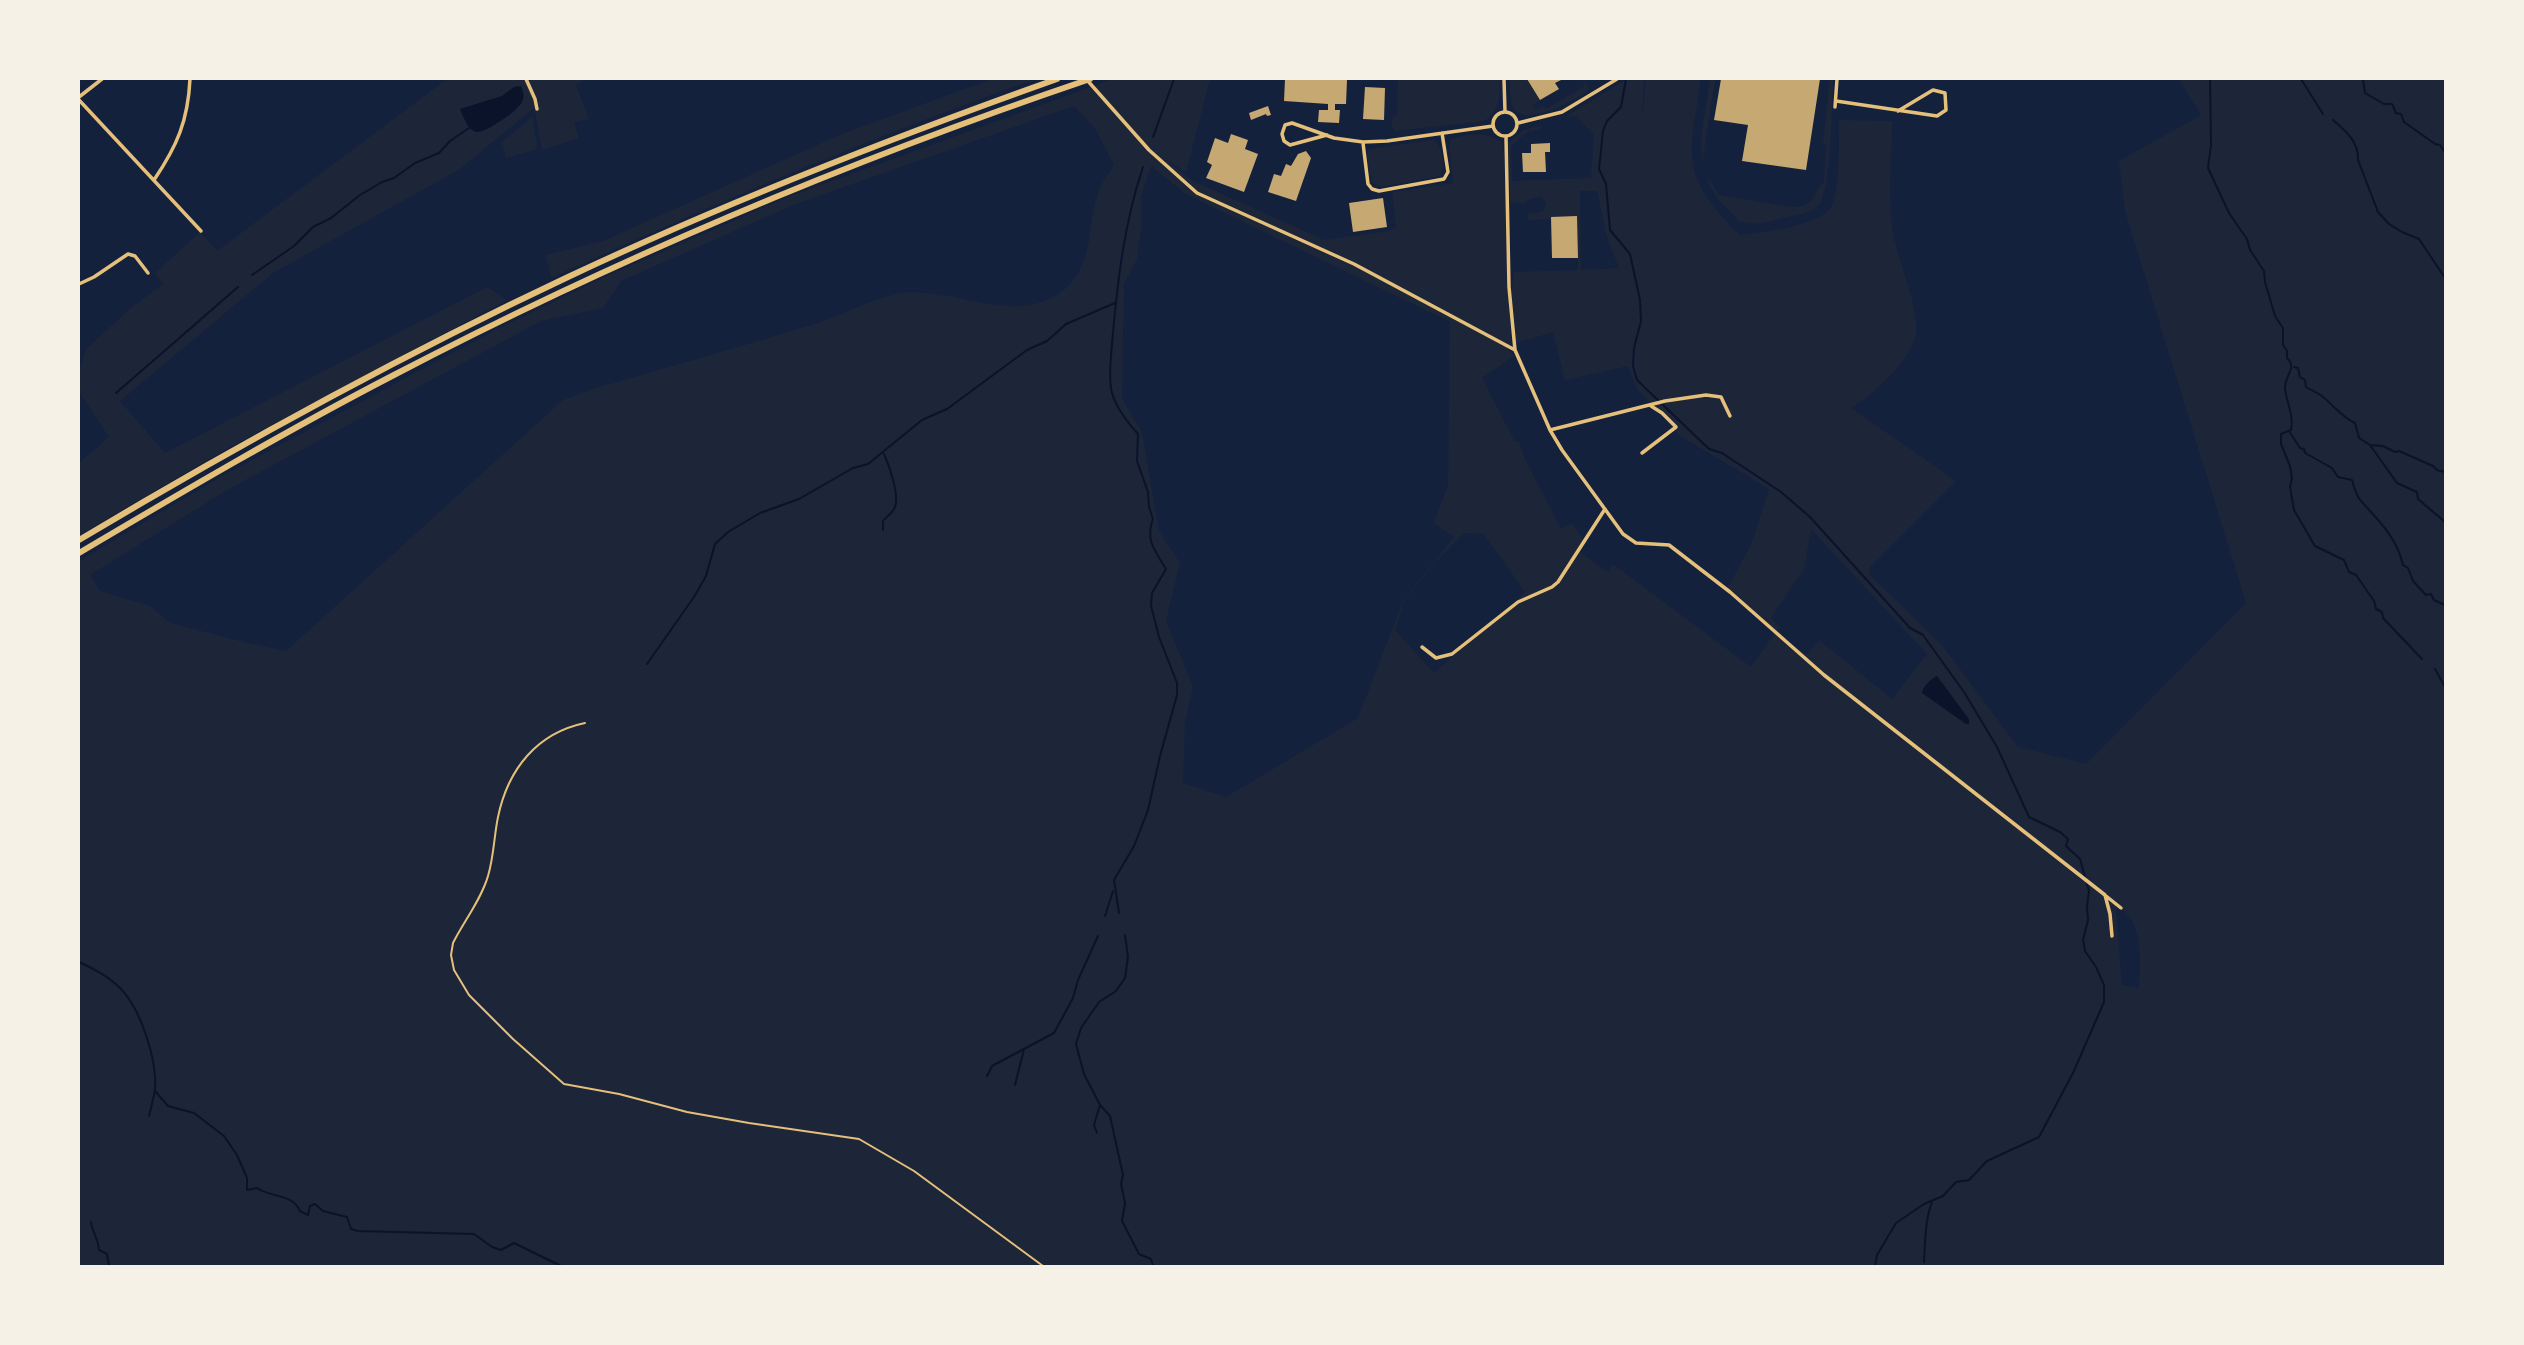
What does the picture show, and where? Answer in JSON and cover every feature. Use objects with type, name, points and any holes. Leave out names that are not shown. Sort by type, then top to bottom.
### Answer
[{"type":"highway","points":[[79,540],[363,379],[569,277],[731,204],[826,165],[1057,79]]},
{"type":"highway","points":[[79,553],[209,476],[356,395],[573,286],[830,175],[1088,79]]},
{"type":"street","points":[[102,79],[79,98],[201,231]]},
{"type":"street","points":[[154,180],[172,154],[182,131],[190,79]]},
{"type":"street","points":[[526,79],[537,102],[537,109]]},
{"type":"street","points":[[1088,79],[1149,150],[1197,193],[1354,264],[1514,350]]},
{"type":"street","points":[[1504,79],[1505,112]]},
{"type":"street","points":[[1518,123],[1562,112],[1617,79]]},
{"type":"street","points":[[1835,107],[1837,79]]},
{"type":"street","points":[[1836,100],[1898,111],[1937,116],[1946,110],[1945,93],[1933,90],[1898,111]]},
{"type":"street","points":[[1505,112],[1513,114],[1518,123],[1514,134],[1506,137],[1496,133],[1493,126],[1497,116],[1505,112]]},
{"type":"street","points":[[1327,135],[1290,145],[1284,141],[1282,134],[1284,127],[1290,123],[1327,135],[1363,142],[1493,126]]},
{"type":"street","points":[[1363,142],[1368,184],[1379,191],[1444,179],[1448,172],[1442,133]]},
{"type":"street","points":[[1506,137],[1509,287],[1514,350],[1550,430],[1572,466],[1605,509],[1630,540],[1669,545],[1730,593],[1824,675],[2121,908]]},
{"type":"street","points":[[79,284],[128,254],[135,256],[148,273]]},
{"type":"street","points":[[1550,430],[1665,401],[1706,395],[1719,396],[1726,402],[1730,416]]},
{"type":"street","points":[[1642,453],[1676,428],[1662,413],[1649,405]]},
{"type":"street","points":[[1422,647],[1436,658],[1452,654],[1518,602],[1552,587],[1570,566],[1605,509]]},
{"type":"street","points":[[2105,895],[2112,936]]},
{"type":"path","points":[[585,723],[556,732],[528,752],[513,775],[504,797],[487,879],[459,930],[450,954],[454,970],[469,995],[564,1084],[749,1124],[859,1139],[914,1171],[1043,1266]]},
{"type":"shaded area","points":[[447,79],[584,79],[576,85],[589,119],[574,122],[579,138],[542,150],[534,108],[460,169],[273,273],[120,401],[165,453],[487,287],[507,300],[232,446],[79,535],[79,463],[109,437],[79,391],[79,374],[86,349],[132,307],[163,284],[155,273],[200,232],[217,251]],"holes":[[[514,87],[524,94],[511,115],[496,123],[471,130],[460,109],[502,96]]]},
{"type":"shaded area","points":[[992,79],[1035,79],[790,173],[551,278],[546,255],[603,241],[842,134]]},
{"type":"shaded area","points":[[1113,79],[1210,79],[1186,172],[1166,160],[1193,181],[1324,240],[1389,231],[1396,227],[1392,192],[1453,183],[1450,139],[1477,134],[1490,136],[1502,142],[1504,156],[1511,344],[1507,349],[1514,356],[1482,378],[1515,442],[1519,441],[1524,457],[1561,529],[1572,523],[1585,542],[1580,552],[1608,572],[1613,564],[1751,667],[1776,631],[1727,589],[1752,543],[1769,489],[1679,435],[1637,389],[1628,366],[1565,380],[1553,332],[1516,343],[1511,293],[1514,272],[1578,270],[1577,217],[1528,220],[1528,214],[1543,211],[1546,203],[1541,197],[1530,199],[1524,204],[1510,201],[1508,143],[1523,130],[1541,125],[1542,128],[1529,131],[1511,146],[1512,181],[1591,178],[1594,135],[1576,116],[1567,116],[1627,79],[1644,79],[1642,123],[1646,79],[1700,79],[1692,143],[1695,172],[1711,203],[1740,235],[1790,227],[1826,213],[1835,199],[1839,120],[1892,121],[1891,219],[1914,310],[1916,332],[1908,354],[1900,365],[1851,408],[1956,481],[1870,567],[1869,574],[1942,645],[2018,747],[2086,764],[2246,603],[2125,211],[2119,161],[2201,115],[2179,79],[2445,79],[2445,1266],[79,1266],[79,561],[222,476],[499,328],[605,277],[788,197]],"holes":[[[1074,106],[1095,128],[1114,165],[1098,193],[1083,263],[1068,287],[1055,296],[1036,304],[1017,306],[937,294],[898,294],[818,323],[563,400],[286,651],[170,623],[150,606],[100,591],[90,575],[227,490],[541,321],[603,308],[621,281],[793,205]],[[1151,166],[1186,194],[1450,322],[1448,485],[1434,523],[1454,537],[1403,601],[1358,718],[1226,797],[1183,783],[1185,722],[1193,687],[1166,620],[1180,563],[1159,531],[1142,432],[1122,398],[1124,284],[1137,259],[1142,223],[1141,196]],[[1580,191],[1597,191],[1606,234],[1619,268],[1581,270]],[[1811,529],[1927,654],[1892,699],[1819,640],[1806,655],[1777,632],[1780,627],[1771,618],[1804,569]],[[1464,533],[1484,534],[1525,592],[1434,673],[1395,630],[1404,601],[1438,559]],[[2116,906],[2132,920],[2136,931],[2140,955],[2139,988],[2122,985]]]},
{"type":"shaded area","points":[[1398,79],[1500,79],[1498,103],[1494,113],[1484,121],[1395,131],[1391,125],[1397,114]]},
{"type":"shaded area","points":[[1509,79],[1527,79],[1540,100],[1532,105],[1535,110],[1544,105],[1546,109],[1585,86],[1585,81],[1589,88],[1582,95],[1552,110],[1522,115],[1512,105]]},
{"type":"shaded area","points":[[1710,79],[1715,80],[1702,164],[1701,138]]},
{"type":"shaded area","points":[[1830,79],[1833,79],[1829,166],[1823,198],[1818,206],[1806,213],[1767,222],[1740,222],[1718,199],[1707,181],[1710,181],[1719,195],[1792,207],[1811,201],[1824,182],[1826,145],[1823,142]]},
{"type":"shaded area","points":[[521,86],[524,96],[522,102],[508,116],[480,132],[473,131],[468,126],[460,109],[502,96],[514,87]]},
{"type":"shaded area","points":[[533,116],[537,149],[506,158],[502,142]]},
{"type":"shaded area","points":[[1434,140],[1443,158],[1440,176],[1381,187],[1372,183],[1367,157],[1369,149]]},
{"type":"shaded area","points":[[1937,676],[1969,719],[1969,724],[1922,693],[1928,683]]},
{"type":"building","points":[[1285,79],[1347,80],[1346,104],[1335,104],[1335,110],[1340,110],[1339,123],[1318,122],[1319,110],[1328,110],[1328,104],[1284,101]]},
{"type":"building","points":[[1527,79],[1563,79],[1555,83],[1559,89],[1540,100]]},
{"type":"building","points":[[1721,79],[1820,79],[1806,170],[1742,161],[1748,125],[1714,120]]},
{"type":"building","points":[[1365,87],[1385,88],[1384,120],[1363,119]]},
{"type":"building","points":[[1268,106],[1271,115],[1266,114],[1251,120],[1249,113]]},
{"type":"building","points":[[1231,134],[1248,140],[1245,149],[1258,154],[1244,192],[1206,178],[1212,165],[1207,162],[1215,138],[1228,143]]},
{"type":"building","points":[[1550,143],[1550,152],[1545,152],[1546,172],[1523,172],[1522,153],[1531,153],[1531,144]]},
{"type":"building","points":[[1306,151],[1311,158],[1296,201],[1268,192],[1274,174],[1281,176],[1286,164],[1291,166],[1298,154]]},
{"type":"building","points":[[1383,198],[1387,227],[1353,232],[1349,203]]},
{"type":"building","points":[[1577,216],[1578,258],[1552,258],[1551,217]]},
{"type":"waterway","points":[[1153,137],[1174,79]]},
{"type":"waterway","points":[[1626,79],[1621,107],[1607,121],[1603,131],[1599,169],[1606,184],[1610,230],[1630,254],[1640,300],[1641,321],[1634,348],[1633,366],[1637,380],[1709,449],[1722,453],[1781,492],[1810,517],[1910,628],[1923,635],[1964,692],[1997,747],[2029,817],[2060,832],[2068,839],[2066,846],[2080,859],[2089,891],[2088,920],[2083,940],[2085,951],[2104,985],[2104,1002],[2073,1073],[2039,1137],[1987,1161],[1969,1180],[1956,1182],[1943,1196],[1924,1204],[1896,1223],[1877,1255],[1875,1266]]},
{"type":"waterway","points":[[2210,79],[2211,145],[2208,168],[2229,213],[2264,271],[2275,316],[2283,328],[2283,345],[2291,366],[2285,389],[2292,425],[2291,430],[2281,434],[2281,444],[2290,466],[2294,510],[2315,546],[2344,560],[2349,572],[2356,575],[2374,601],[2376,609],[2382,612],[2383,618],[2422,659]]},
{"type":"waterway","points":[[2301,79],[2323,114]]},
{"type":"waterway","points":[[2363,79],[2365,93],[2384,104],[2392,104],[2404,122],[2440,145],[2445,152]]},
{"type":"waterway","points":[[2333,120],[2354,142],[2378,212],[2389,224],[2419,239],[2445,278]]},
{"type":"waterway","points":[[252,275],[294,246],[313,227],[331,218],[360,195],[394,178],[415,163],[439,153],[450,141],[469,128]]},
{"type":"waterway","points":[[1119,913],[1114,880],[1134,846],[1148,810],[1177,695],[1177,683],[1159,637],[1151,606],[1152,593],[1166,569],[1151,539],[1153,519],[1148,492],[1137,461],[1138,434],[1116,404],[1110,381],[1122,254],[1143,167]]},
{"type":"waterway","points":[[116,393],[238,287]]},
{"type":"waterway","points":[[647,664],[694,597],[706,576],[715,544],[728,532],[760,513],[799,499],[853,468],[868,464],[922,420],[947,409],[1027,350],[1047,341],[1066,324],[1115,303]]},
{"type":"waterway","points":[[2294,367],[2298,368],[2306,387],[2322,396],[2355,423],[2359,438],[2370,445],[2397,483],[2417,492],[2418,499],[2445,522]]},
{"type":"waterway","points":[[2289,431],[2305,453],[2332,468],[2338,477],[2352,480],[2359,499],[2392,538],[2413,581],[2426,595],[2431,594],[2434,600],[2445,605]]},
{"type":"waterway","points":[[2370,445],[2399,451],[2445,472]]},
{"type":"waterway","points":[[883,530],[883,521],[896,504],[894,481],[884,454]]},
{"type":"waterway","points":[[2435,669],[2445,687]]},
{"type":"waterway","points":[[1105,916],[1113,891]]},
{"type":"waterway","points":[[1125,935],[1128,957],[1125,978],[1116,991],[1099,1002],[1081,1028],[1076,1044],[1084,1074],[1100,1105],[1110,1116],[1123,1175],[1121,1184],[1125,1203],[1122,1221],[1139,1254],[1151,1259],[1153,1266]]},
{"type":"waterway","points":[[987,1076],[992,1066],[1054,1033],[1073,998],[1098,936]]},
{"type":"waterway","points":[[79,962],[106,976],[120,988],[141,1022],[155,1077],[155,1092],[149,1116]]},
{"type":"waterway","points":[[1015,1085],[1024,1049]]},
{"type":"waterway","points":[[155,1091],[168,1106],[194,1113],[224,1136],[237,1155],[247,1178],[247,1190],[257,1188],[287,1198],[308,1215],[310,1206],[315,1204],[323,1211],[347,1217],[351,1229],[358,1231],[474,1234],[492,1247],[501,1250],[514,1243],[561,1266]]},
{"type":"waterway","points":[[1097,1133],[1094,1125],[1100,1105]]},
{"type":"waterway","points":[[1924,1262],[1932,1202]]},
{"type":"waterway","points":[[91,1222],[99,1250],[107,1254],[109,1266]]}]
